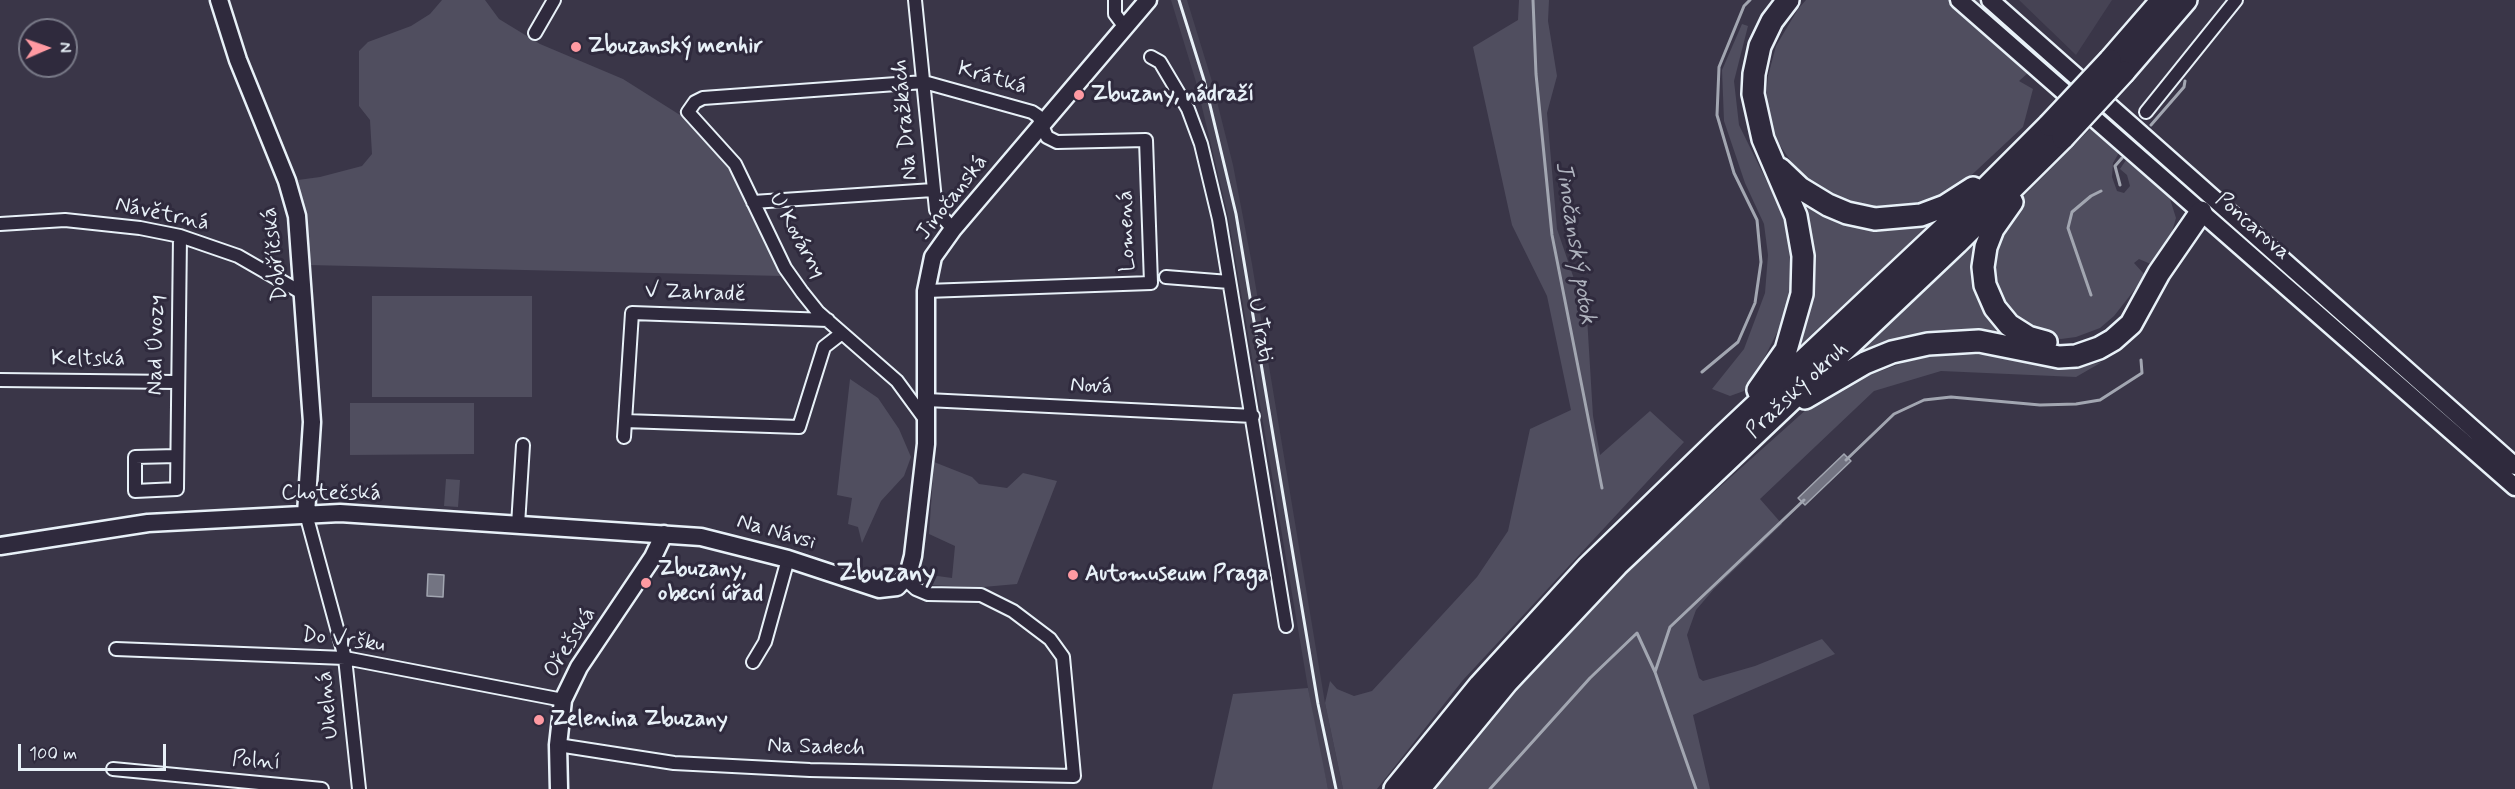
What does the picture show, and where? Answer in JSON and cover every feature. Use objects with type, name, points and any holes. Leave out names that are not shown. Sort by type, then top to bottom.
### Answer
[{"type":"highway","points":[[1723,436],[1779,362],[1799,314],[1804,273],[1801,237],[1790,199],[1757,121],[1754,74],[1760,46],[1768,28],[1788,0]]},
{"type":"highway","name":"Pražský okruh","points":[[2117,66],[2162,0]]},
{"type":"highway","name":"Pražský okruh","points":[[1419,789],[1484,708],[1561,623],[1750,436],[1956,243],[2117,66],[2186,0]]},
{"type":"highway","points":[[2056,132],[1989,238],[1984,258],[1984,276],[1988,294],[1999,314],[2015,329],[2034,340],[2062,344],[2077,342],[2093,337],[2112,326],[2156,277]]},
{"type":"highway","name":"Pražský okruh","points":[[1395,789],[1474,692],[1533,625],[1614,542],[2021,154],[2056,132]]},
{"type":"highway","points":[[1776,165],[1800,188],[1834,209],[1868,218],[1890,219],[1921,215],[1945,206],[2021,154]]},
{"type":"highway","points":[[1750,436],[1849,371],[1878,357],[1906,349],[1965,341],[2004,345],[2059,357],[2092,351],[2126,329],[2156,277],[2206,205]]},
{"type":"street","name":"Dobříčská","points":[[219,0],[238,60],[287,181],[297,216],[312,436],[306,514]]},
{"type":"street","points":[[534,33],[554,0]]},
{"type":"street","name":"Na Dražkách","points":[[915,0],[936,210],[953,229]]},
{"type":"street","points":[[1115,0],[1115,14],[1124,26]]},
{"type":"street","name":"Jinočanská","points":[[905,579],[913,556],[927,422],[924,350],[926,291],[933,257],[953,229],[1148,0]]},
{"type":"street","name":"Poncarova","points":[[1959,0],[2206,205],[2402,377],[2515,487]]},
{"type":"street","name":"Poncarova","points":[[1990,0],[2206,205]]},
{"type":"street","points":[[2146,112],[2236,0]]},
{"type":"street","name":"U Trati","points":[[1151,57],[1160,62],[1188,109],[1201,144],[1219,219],[1286,626]]},
{"type":"street","name":"Krátká","points":[[688,112],[695,102],[703,98],[924,82],[1032,112],[1038,116],[1041,125]]},
{"type":"street","name":"U Kovárny","points":[[688,112],[735,164],[785,268],[818,312],[897,381],[927,422]]},
{"type":"street","name":"Lomená","points":[[926,291],[1151,283],[1146,140],[1057,142],[1047,137],[1041,125]]},
{"type":"street","points":[[753,202],[933,190]]},
{"type":"street","name":"Návětrná","points":[[0,224],[65,220],[140,228],[180,236],[238,256],[304,294]]},
{"type":"street","name":"Nad Úvozy","points":[[177,456],[135,457],[135,491],[177,489],[177,456],[176,382],[180,236]]},
{"type":"street","points":[[1166,277],[1229,282]]},
{"type":"street","name":"V Zahradě","points":[[624,437],[632,313],[828,320]]},
{"type":"street","points":[[625,421],[799,427],[824,347],[842,333]]},
{"type":"street","name":"Poncarova","points":[[2402,377],[2515,466]]},
{"type":"street","name":"Keltská","points":[[0,380],[176,382]]},
{"type":"street","name":"Nová","points":[[927,400],[1253,416]]},
{"type":"street","points":[[518,525],[523,445]]},
{"type":"street","name":"Chotečská","points":[[0,546],[147,523],[306,514],[364,514],[664,534]]},
{"type":"street","name":"Uhelná","points":[[306,514],[345,658],[359,789]]},
{"type":"street","name":"Na Návsi","points":[[664,534],[708,538],[879,589],[891,589],[905,579]]},
{"type":"street","name":"Ořešská","points":[[559,789],[558,745],[563,699],[579,667],[653,557],[664,534]]},
{"type":"street","points":[[753,662],[765,642],[788,560]]},
{"type":"street","name":"Na Sadech","points":[[558,745],[674,763],[810,770],[1074,776],[1063,657],[1050,639],[1013,611],[981,595],[928,594],[916,589],[905,579]]},
{"type":"street","name":"Do Vršku","points":[[116,649],[345,658],[563,699]]},
{"type":"street","name":"Polní","points":[[113,769],[322,789]]},
{"type":"shaded area","points":[[442,0],[485,0],[499,19],[540,44],[623,79],[680,115],[717,154],[729,162],[783,276],[308,265],[298,180],[362,166],[372,154],[370,120],[359,106],[359,51],[368,42],[411,26],[430,14]]},
{"type":"shaded area","points":[[1171,0],[1187,0],[1211,78],[1233,165],[1252,264],[1325,703],[1343,789],[1328,789],[1317,741],[1228,216],[1196,82]]},
{"type":"shaded area","points":[[1519,0],[1549,0],[1548,21],[1557,76],[1547,113],[1557,229],[1587,317],[1593,416],[1600,455],[1650,411],[1684,442],[1463,680],[1377,789],[1343,789],[1325,703],[1330,681],[1337,689],[1354,696],[1372,691],[1477,577],[1508,531],[1530,429],[1571,410],[1547,296],[1512,225],[1473,47],[1518,20]]},
{"type":"shaded area","points":[[1806,0],[1950,0],[2029,72],[2019,81],[2033,89],[2023,127],[1962,184],[1939,198],[1913,207],[1879,210],[1841,201],[1814,186],[1792,163],[1777,141],[1766,98],[1768,76],[1776,46]]},
{"type":"shaded area","points":[[1969,0],[1981,0],[2187,182],[2187,187]]},
{"type":"shaded area","points":[[2019,0],[2112,0],[2076,55]]},
{"type":"shaded area","points":[[1742,24],[1748,26],[1734,81],[1739,125],[1781,210],[1789,243],[1791,282],[1786,315],[1755,376],[1744,391],[1730,396],[1712,389],[1744,349],[1765,293],[1768,255],[1764,224],[1745,183],[1724,121],[1722,70]]},
{"type":"shaded area","points":[[2093,126],[2120,151],[2113,163],[2112,177],[2117,191],[2124,193],[2130,186],[2127,175],[2120,169],[2128,157],[2161,186],[2170,199],[2176,218],[2171,235],[2153,265],[2139,259],[2134,263],[2144,274],[2143,279],[2114,316],[2100,328],[2076,337],[2061,339],[2044,336],[2013,320],[1993,288],[1990,268],[2005,222],[2023,197]]},
{"type":"shaded area","points":[[1797,196],[1822,214],[1857,226],[1901,229],[1930,224],[1795,350]]},
{"type":"shaded area","points":[[1975,244],[1973,271],[1977,295],[1989,318],[2006,336],[1986,333],[1894,342],[1862,352],[1863,347]]},
{"type":"shaded area","points":[[372,296],[532,296],[532,397],[372,397]]},
{"type":"shaded area","points":[[1941,355],[1995,355],[2070,370],[2102,362],[2076,377],[1941,371],[1874,391],[1760,499],[1782,524],[1714,589],[1696,610],[1687,635],[1699,678],[1703,681],[1755,666],[1822,639],[1835,654],[1693,715],[1710,789],[1431,789],[1470,732],[1529,674],[1618,578],[1808,408],[1853,381],[1908,361]]},
{"type":"shaded area","points":[[850,379],[878,398],[899,429],[911,457],[904,476],[881,501],[862,543],[858,527],[848,524],[852,498],[837,495]]},
{"type":"shaded area","points":[[350,403],[474,403],[474,454],[350,455]]},
{"type":"shaded area","points":[[934,462],[972,477],[979,484],[1007,488],[1023,473],[1057,481],[1017,584],[983,587],[926,585],[923,574],[952,578],[955,546],[929,534]]},
{"type":"shaded area","points":[[446,479],[460,480],[458,507],[444,506]]},
{"type":"shaded area","points":[[1308,688],[1328,789],[1212,789],[1233,694]]},
{"type":"water","points":[[1844,454],[1851,461],[1805,505],[1798,498]]},
{"type":"water","points":[[428,574],[444,575],[443,597],[427,596]]},
{"type":"waterway","name":"Jinočanský potok","points":[[1533,0],[1536,74],[1552,235],[1602,488]]},
{"type":"waterway","points":[[1702,372],[1738,342],[1755,303],[1761,262],[1757,220],[1734,173],[1717,115],[1719,67],[1744,6],[1750,0]]},
{"type":"waterway","points":[[2151,125],[2184,87],[2185,81]]},
{"type":"waterway","points":[[2120,185],[2115,166],[2122,158]]},
{"type":"waterway","points":[[2091,295],[2068,228],[2072,212],[2091,196],[2101,191]]},
{"type":"waterway","points":[[1846,460],[1894,414],[1924,400],[1951,397],[2040,405],[2076,404],[2100,400],[2142,373],[2141,360]]},
{"type":"waterway","points":[[1655,672],[1670,627],[1804,500]]},
{"type":"waterway","points":[[1490,789],[1590,678],[1637,633],[1655,672],[1696,789]]},
{"type":"railway","points":[[1179,0],[1204,80],[1236,214],[1318,704],[1336,789]]},
{"type":"place","name":"Zbuzanský menhir","points":[[576,47]]},
{"type":"place","name":"Zbuzany, nádraží","points":[[1079,95]]},
{"type":"place","name":"Automuseum Praga","points":[[1073,575]]},
{"type":"place","name":"Zbuzany, obecní úřad","points":[[646,583]]},
{"type":"place","name":"Zelenina Zbuzany","points":[[539,720]]},
{"type":"district","name":"Zbuzany","points":[[886,575]]}]
